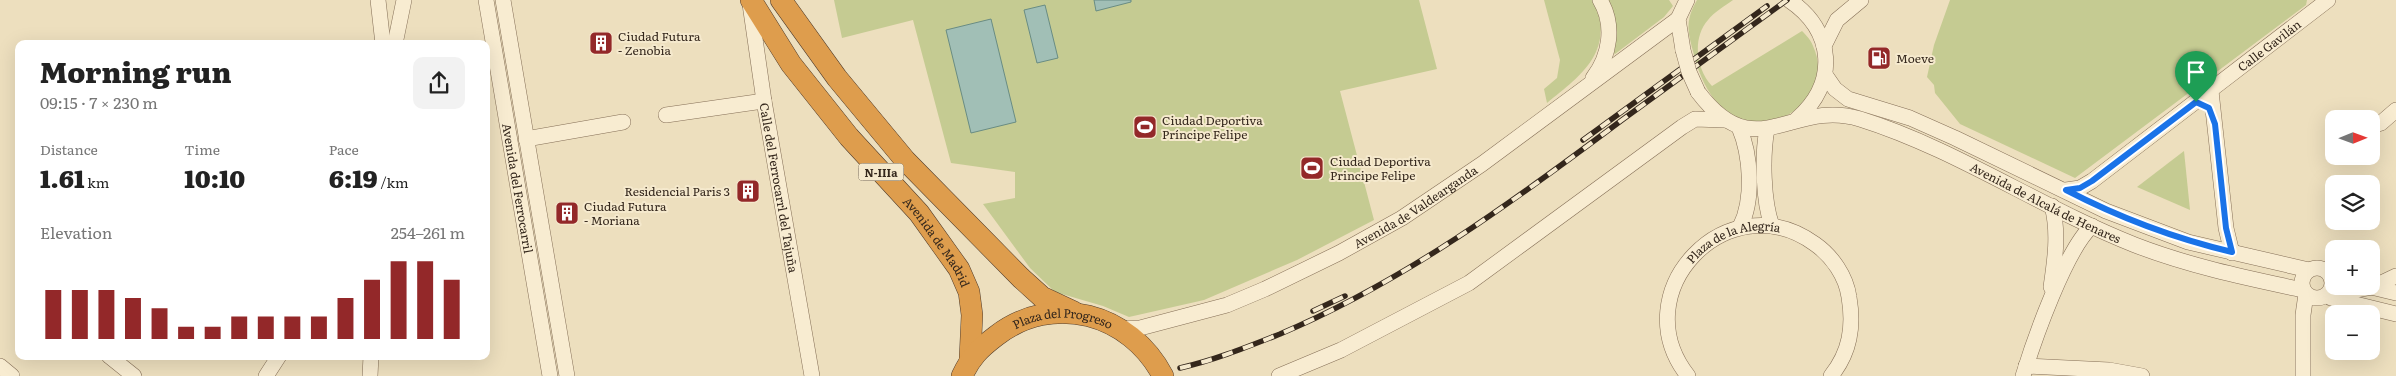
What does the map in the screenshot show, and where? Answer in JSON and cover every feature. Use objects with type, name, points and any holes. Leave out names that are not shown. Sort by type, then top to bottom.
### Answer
[{"type":"highway","name":"Avenida de Madrid","points":[[750,0],[791,64],[849,137],[919,213],[959,269],[969,292],[972,315],[966,367]]},
{"type":"highway","name":"N-IIIa","points":[[781,0],[837,78],[905,160],[1042,297],[1074,312]]},
{"type":"highway","name":"Plaza del Progreso","points":[[966,367],[1002,332],[1025,318],[1054,311],[1074,312],[1102,320],[1122,329],[1142,348],[1163,376]]},
{"type":"street","points":[[378,0],[383,40]]},
{"type":"street","points":[[395,40],[404,0]]},
{"type":"street","name":"Avenida del Ferrocarril","points":[[486,0],[550,376]]},
{"type":"street","name":"Avenida del Ferrocarril","points":[[503,0],[567,376]]},
{"type":"street","name":"Calle del Ferrocarrl del Tajuña","points":[[750,0],[764,100],[812,376]]},
{"type":"street","points":[[1585,89],[1605,59],[1609,41],[1607,15],[1600,0]]},
{"type":"street","points":[[1789,0],[1800,7],[1814,25],[1824,46],[1826,76],[1807,110],[1794,122]]},
{"type":"street","points":[[1824,46],[1837,20],[1860,0]]},
{"type":"street","name":"Calle Gavilán","points":[[2066,190],[2080,188],[2092,181],[2211,91],[2320,3]]},
{"type":"street","points":[[1681,6],[1683,50],[1689,72],[1698,92],[1724,120]]},
{"type":"street","name":"Avenida de Valdearganda","points":[[1122,329],[1140,328],[1217,308],[1265,289],[1340,253],[1402,218],[1482,164],[1585,89],[1681,6]]},
{"type":"street","name":"Avenida de Alcalá de Henares","points":[[1826,76],[1835,89],[1848,98],[1910,118],[2066,190],[2106,211],[2165,234],[2309,270]]},
{"type":"street","points":[[2211,91],[2226,228],[2232,252]]},
{"type":"street","points":[[666,115],[764,100]]},
{"type":"street","points":[[2196,102],[2209,108],[2215,124]]},
{"type":"street","points":[[2380,123],[2396,110]]},
{"type":"street","name":"Avenida de Alcalá de Henares","points":[[1724,120],[1739,127],[1757,130],[1794,122],[1813,115],[1829,114],[1857,118],[1910,138],[2135,245],[2182,261],[2304,292]]},
{"type":"street","points":[[1279,376],[1341,350],[1469,283],[1682,127],[1695,120],[1706,118],[1724,120]]},
{"type":"street","points":[[526,139],[623,122]]},
{"type":"street","points":[[1739,127],[1745,142],[1748,202],[1746,215],[1740,227]]},
{"type":"street","points":[[1767,129],[1765,140],[1766,200],[1772,226]]},
{"type":"street","points":[[2052,206],[2055,219],[2055,259],[2050,290],[2025,371],[2109,370],[2142,376]]},
{"type":"street","name":"Plaza de la Alegría","points":[[1688,376],[1674,351],[1669,332],[1670,295],[1676,278],[1696,251],[1711,239],[1740,227],[1772,226],[1790,230],[1822,249],[1833,262],[1846,284],[1852,317],[1852,331],[1847,349],[1831,376]]},
{"type":"street","points":[[2041,324],[2075,245],[2092,226]]},
{"type":"street","points":[[2303,376],[2304,292],[2301,282],[2309,270],[2320,268],[2325,271]]},
{"type":"street","points":[[2380,283],[2396,276]]},
{"type":"street","points":[[2380,289],[2396,293]]},
{"type":"street","points":[[2304,292],[2313,298],[2333,295]]},
{"type":"street","points":[[2302,345],[2312,316],[2325,295]]},
{"type":"street","points":[[2323,297],[2396,314]]},
{"type":"street","points":[[114,360],[134,376]]},
{"type":"street","points":[[266,376],[276,360]]},
{"type":"street","points":[[370,376],[371,360]]},
{"type":"street","points":[[0,366],[12,376]]},
{"type":"green space","name":"Ciudad Deportiva Príncipe Felipe","points":[[834,0],[1419,0],[1437,69],[1340,91],[1374,220],[1297,260],[1204,300],[1129,317],[1103,306],[1055,292],[1030,268],[983,204],[1015,198],[1015,172],[951,163],[913,20],[842,38]]},
{"type":"green space","points":[[1544,0],[1594,0],[1601,34],[1592,60],[1572,82],[1547,103],[1544,89],[1557,78],[1560,60]]},
{"type":"green space","points":[[1607,0],[1669,0],[1673,6],[1664,17],[1615,54],[1612,52]]},
{"type":"green space","points":[[1697,0],[1733,0],[1710,17],[1703,27],[1698,44],[1699,62],[1702,71],[1712,86],[1802,31],[1805,34],[1813,46],[1818,69],[1812,91],[1798,108],[1778,119],[1755,122],[1732,115],[1712,96],[1696,62],[1690,37],[1690,16]]},
{"type":"green space","points":[[1950,0],[2307,0],[2306,5],[2075,178],[1960,124],[1935,93],[1934,85],[1927,77],[1934,45]]},
{"type":"green space","points":[[2184,151],[2190,210],[2137,187]]},
{"type":"water","points":[[1094,0],[1131,0],[1131,2],[1096,11]]},
{"type":"water","points":[[1045,5],[1058,58],[1037,63],[1024,10]]},
{"type":"water","points":[[991,19],[1016,122],[971,133],[946,30]]},
{"type":"railway","points":[[1180,368],[1218,357],[1280,334],[1371,290],[1415,264],[1457,238],[1541,180],[1787,0]]},
{"type":"railway","points":[[1583,140],[1767,6]]},
{"type":"railway","points":[[1313,311],[1345,296]]},
{"type":"place","name":"Ciudad Futura - Zenobia","points":[[601,43]]},
{"type":"place","name":"Moeve","points":[[1879,58]]},
{"type":"place","name":"Ciudad Deportiva Príncipe Felipe","points":[[1145,127]]},
{"type":"place","name":"Ciudad Deportiva Principe Felipe","points":[[1312,168]]},
{"type":"place","name":"Residencial Paris 3","points":[[748,191]]},
{"type":"place","name":"Ciudad Futura - Moriana","points":[[567,213]]},
{"type":"route","points":[[2196,102],[2209,108],[2215,124],[2226,228],[2232,252],[2188,242],[2165,234],[2106,211],[2066,190],[2080,188],[2092,181],[2196,102]]}]
